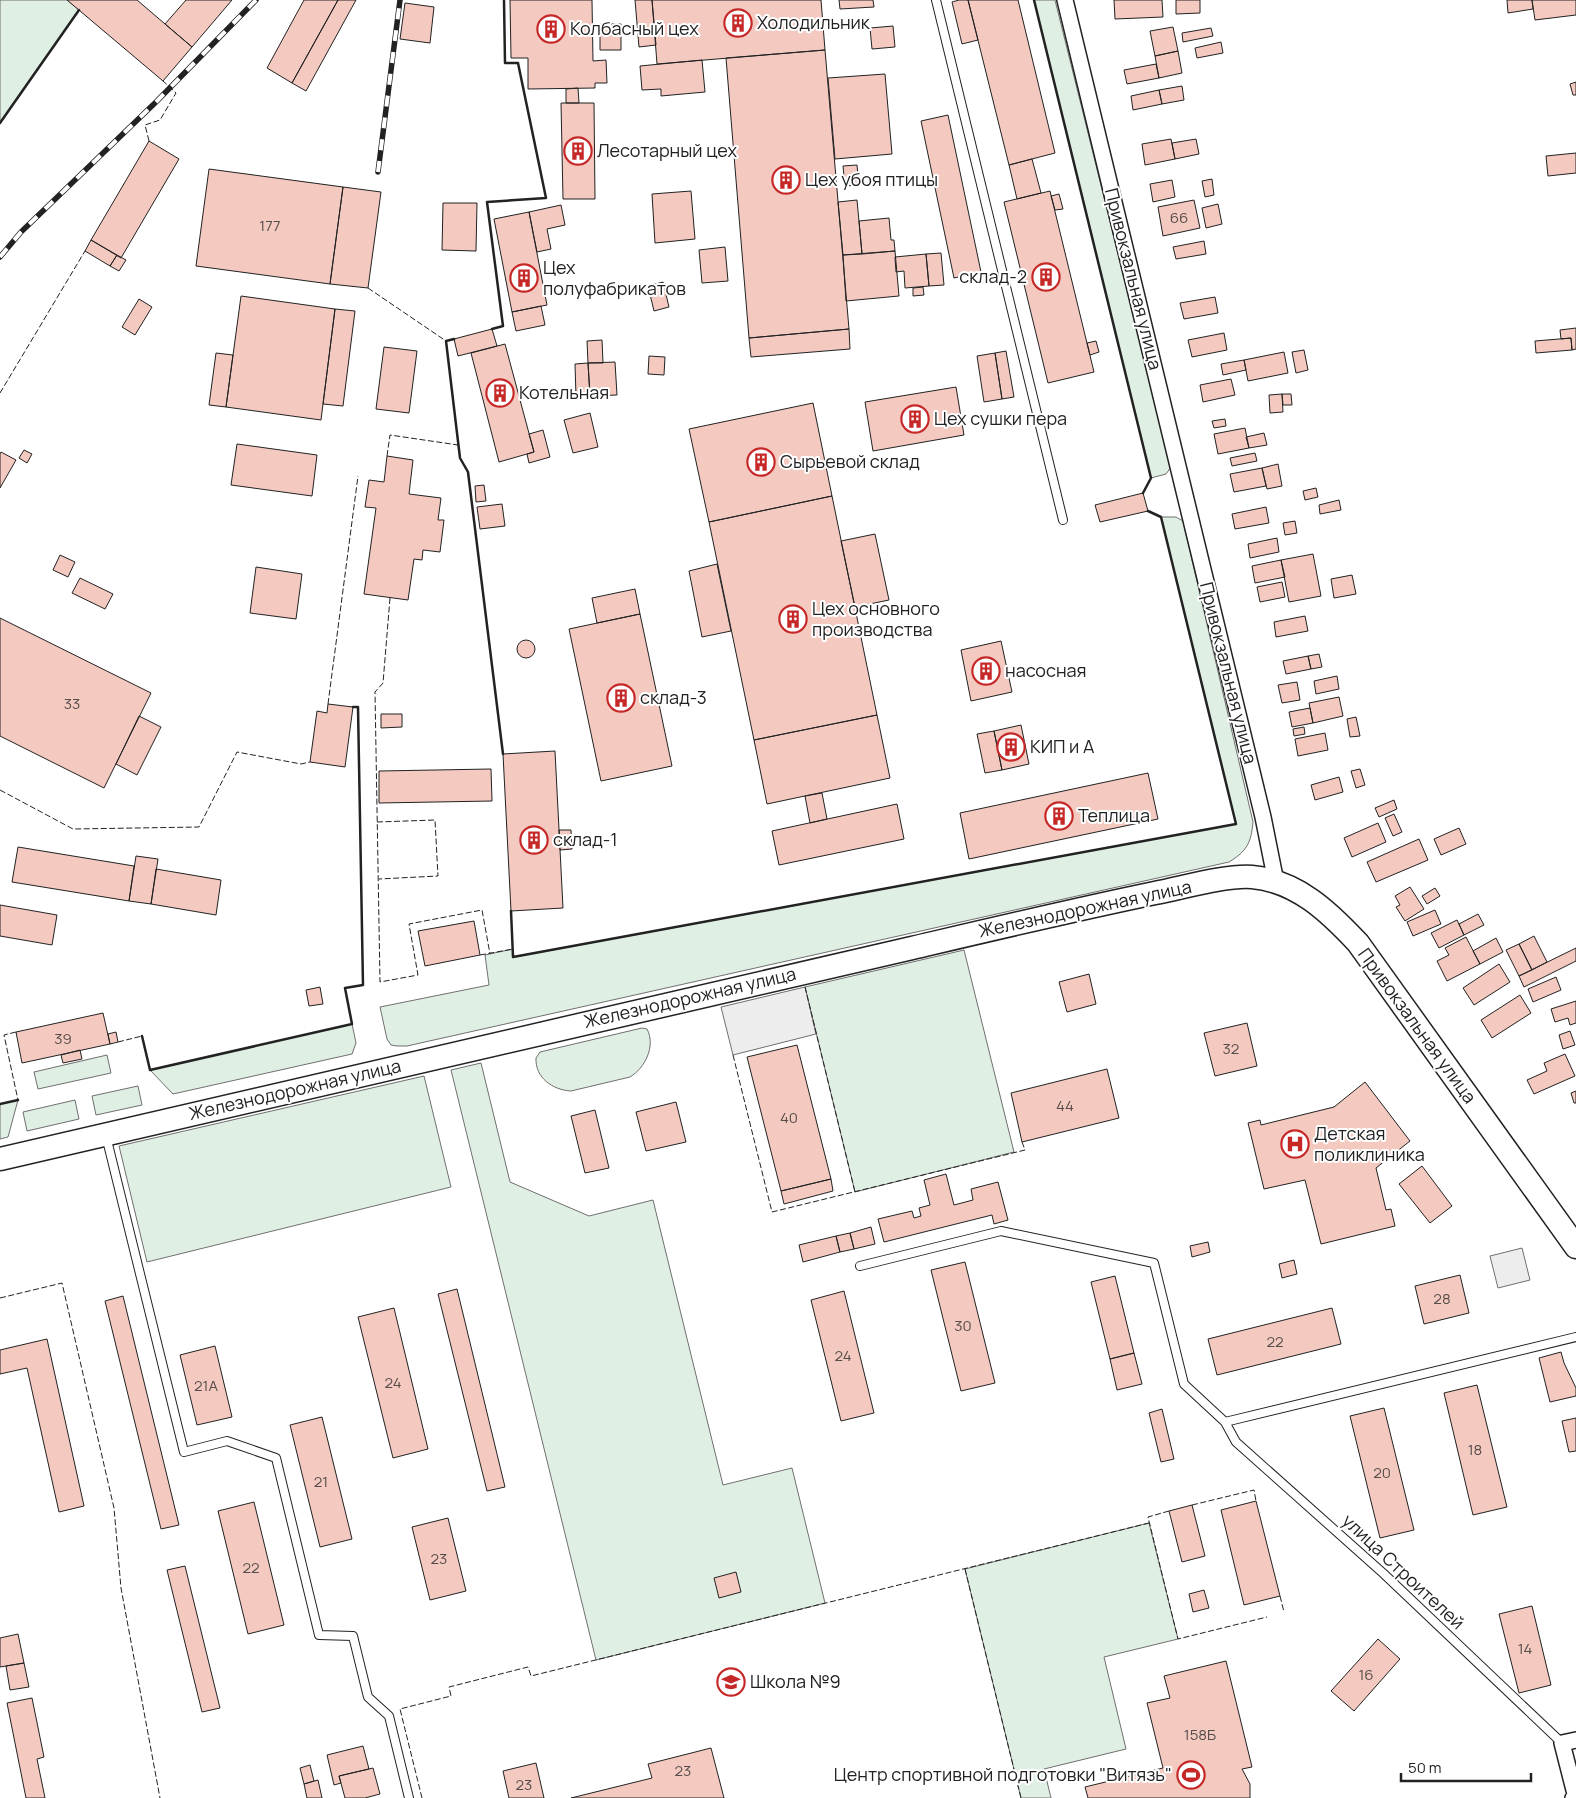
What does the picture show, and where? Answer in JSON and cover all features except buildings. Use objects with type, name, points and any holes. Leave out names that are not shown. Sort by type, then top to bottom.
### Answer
[{"type":"main road","name":"Железнодорожная улица","points":[[0,1160],[444,1055],[1102,904],[1229,879],[1256,878],[1276,882]]},
{"type":"main road","name":"Привокзальная улица","points":[[1276,882],[1309,898],[1358,943],[1576,1247]]},
{"type":"street","name":"Привокзальная улица","points":[[1065,0],[1263,817],[1276,882]]},
{"type":"street","points":[[1569,1741],[1575,1795]]},
{"type":"lane","points":[[936,0],[1063,520]]},
{"type":"lane","points":[[106,1134],[184,1452],[227,1441],[276,1458],[319,1634],[353,1636],[368,1697],[389,1716],[409,1798]]},
{"type":"lane","name":"улица Строителей","points":[[860,1266],[1001,1231],[1154,1263],[1184,1384],[1225,1422],[1236,1442],[1569,1741]]},
{"type":"lane","points":[[1225,1422],[1576,1337]]},
{"type":"green space","points":[[0,0],[67,0],[79,10],[0,123]]},
{"type":"green space","points":[[1034,0],[1055,0],[1171,467],[1166,474],[1151,478]]},
{"type":"green space","points":[[1161,517],[1176,517],[1183,521],[1253,822],[1247,846],[1235,858],[1229,862],[407,1046],[391,1045],[387,1039],[380,1007],[489,985],[485,955],[513,949],[514,957],[1236,824]]},
{"type":"green space","points":[[964,950],[1014,1152],[855,1192],[805,987]]},
{"type":"green space","points":[[352,1024],[356,1043],[352,1054],[173,1094],[150,1070]]},
{"type":"green space","points":[[642,1028],[647,1029],[650,1049],[640,1068],[630,1077],[571,1091],[558,1088],[546,1082],[536,1065],[536,1058],[540,1052]]},
{"type":"green space","points":[[107,1055],[111,1073],[38,1089],[34,1072]]},
{"type":"green space","points":[[481,1063],[510,1182],[589,1216],[653,1200],[723,1485],[792,1468],[825,1603],[596,1660],[451,1070]]},
{"type":"green space","points":[[424,1076],[451,1187],[147,1262],[119,1146]]},
{"type":"green space","points":[[138,1086],[142,1105],[96,1115],[92,1096]]},
{"type":"green space","points":[[18,1100],[8,1137],[0,1139],[0,1104]]},
{"type":"green space","points":[[75,1100],[79,1119],[27,1131],[23,1112]]},
{"type":"green space","points":[[1149,1523],[1178,1639],[1104,1657],[1126,1749],[1044,1769],[1051,1798],[1021,1798],[965,1569]]},
{"type":"shaded area","points":[[805,987],[816,1034],[733,1055],[721,1007]]},
{"type":"shaded area","points":[[1522,1248],[1530,1280],[1498,1288],[1490,1256]]},
{"type":"railway","points":[[0,257],[21,232],[156,102],[256,0]]},
{"type":"railway","points":[[378,172],[400,0]]},
{"type":"fence","points":[[149,141],[145,125],[160,120],[176,93],[163,81]]},
{"type":"fence","points":[[0,393],[85,251]]},
{"type":"fence","points":[[368,288],[446,341]]},
{"type":"fence","points":[[387,456],[390,435],[458,445]]},
{"type":"fence","points":[[328,704],[358,476]]},
{"type":"fence","points":[[390,598],[383,683],[375,692],[380,982],[418,975],[409,924],[482,910],[490,954]]},
{"type":"fence","points":[[0,790],[73,829],[199,827],[237,752],[301,764],[310,762]]},
{"type":"fence","points":[[377,822],[435,820],[438,876],[379,879]]},
{"type":"fence","points":[[480,955],[513,949]]},
{"type":"fence","points":[[805,987],[855,1192]]},
{"type":"fence","points":[[16,1032],[4,1035],[18,1100]]},
{"type":"fence","points":[[118,1042],[142,1036]]},
{"type":"fence","points":[[733,1055],[772,1212],[1025,1150],[1022,1142]]},
{"type":"fence","points":[[0,1298],[62,1283],[114,1508],[121,1588],[160,1798]]},
{"type":"fence","points":[[1192,1505],[1254,1490],[1256,1501]]},
{"type":"fence","points":[[1169,1511],[1148,1517],[1178,1639],[1267,1617]]},
{"type":"fence","points":[[422,1798],[400,1709],[451,1696],[449,1687],[528,1667],[531,1676],[1149,1523]]},
{"type":"fence","points":[[965,1569],[1021,1798]]},
{"type":"fence","points":[[1280,1596],[1284,1612]]},
{"type":"wall","points":[[492,329],[503,326],[487,202],[546,198],[518,63],[505,63],[504,0]]},
{"type":"wall","points":[[1034,0],[1151,478],[1143,493]]},
{"type":"wall","points":[[0,123],[79,10]]},
{"type":"wall","points":[[454,339],[446,341],[460,458],[468,472],[503,754]]},
{"type":"wall","points":[[511,911],[513,957],[1236,824],[1161,517],[1148,511]]},
{"type":"wall","points":[[142,1036],[150,1070],[352,1024],[345,988],[363,985],[358,707],[353,707]]},
{"type":"wall","points":[[0,1104],[18,1100]]},
{"type":"place","name":"Холодильник","points":[[738,23]]},
{"type":"place","name":"Колбасный цех","points":[[551,29]]},
{"type":"place","name":"Лесотарный цех","points":[[578,151]]},
{"type":"place","name":"Цех убоя птицы","points":[[786,180]]},
{"type":"place","name":"склад-2","points":[[1046,277]]},
{"type":"place","name":"Цех полуфабрикатов","points":[[524,278]]},
{"type":"place","name":"Котельная","points":[[500,393]]},
{"type":"place","name":"Цех сушки пера","points":[[915,419]]},
{"type":"place","name":"Сырьевой склад","points":[[761,462]]},
{"type":"place","name":"Цех основного производства","points":[[793,619]]},
{"type":"place","name":"насосная","points":[[986,671]]},
{"type":"place","name":"склад-3","points":[[621,698]]},
{"type":"place","name":"КИП и А","points":[[1011,747]]},
{"type":"place","name":"Теплица","points":[[1059,816]]},
{"type":"place","name":"склад-1","points":[[534,840]]},
{"type":"place","name":"Детская поликлиника","points":[[1295,1144]]},
{"type":"place","name":"Школа №9","points":[[731,1682]]},
{"type":"place","name":"Центр спортивной подготовки \"Витязь\"","points":[[1191,1775]]}]
